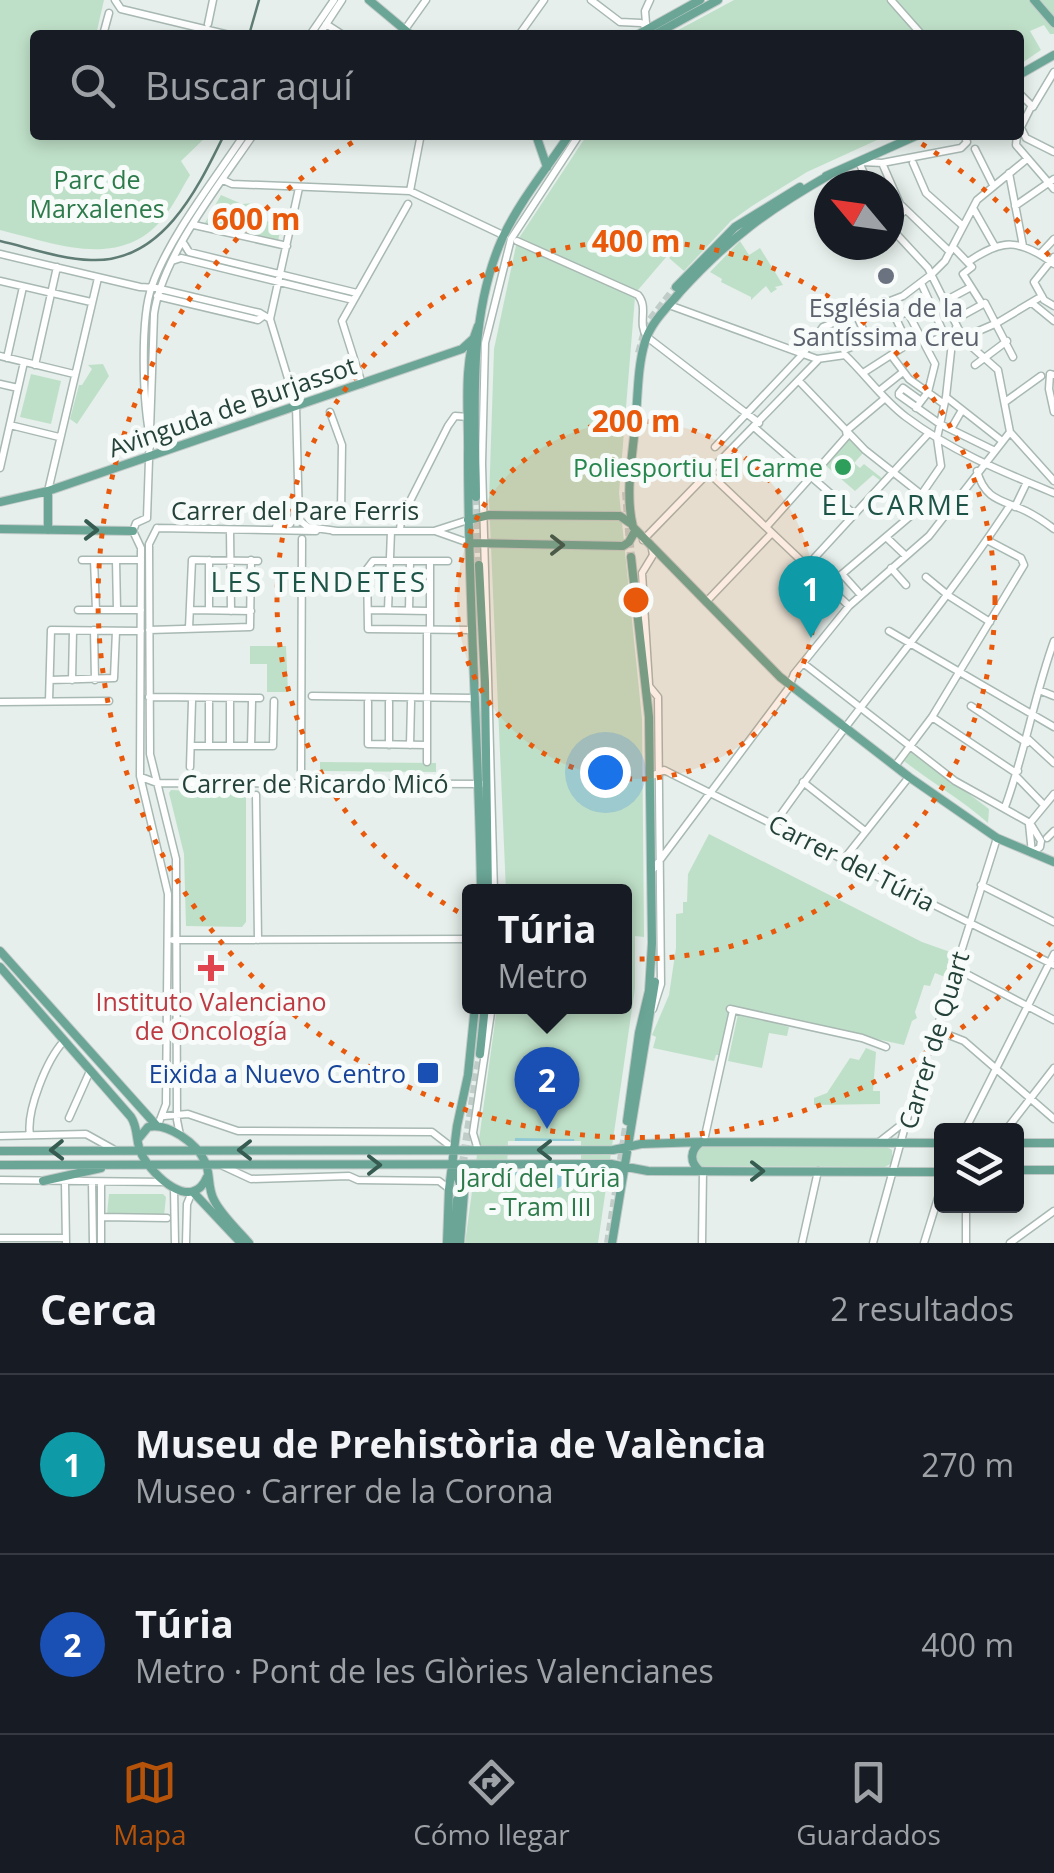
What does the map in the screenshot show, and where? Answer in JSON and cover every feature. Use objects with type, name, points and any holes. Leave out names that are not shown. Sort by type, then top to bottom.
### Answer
[{"type":"main road","points":[[369,0],[402,30]]},
{"type":"main road","points":[[653,30],[700,0]]},
{"type":"main road","points":[[655,30],[718,0]]},
{"type":"main road","points":[[1034,0],[1053,23]]},
{"type":"main road","points":[[1024,72],[1054,55]]},
{"type":"main road","points":[[538,140],[547,167]]},
{"type":"main road","points":[[488,884],[478,630],[468,520],[473,339],[511,238],[547,167],[566,140]]},
{"type":"main road","points":[[841,170],[907,140]]},
{"type":"main road","points":[[676,286],[710,248],[743,220],[784,194],[814,181]]},
{"type":"main road","points":[[469,543],[622,546],[629,542],[634,528],[629,490],[642,352],[647,336],[669,305],[744,228],[814,185]]},
{"type":"main road","points":[[476,496],[478,326]]},
{"type":"main road","name":"Avinguda de Burjassot","points":[[0,502],[48,490],[296,406],[327,405],[362,384],[462,349],[473,339]]},
{"type":"main road","points":[[48,490],[48,530]]},
{"type":"main road","points":[[468,520],[486,515],[626,518],[643,540],[790,684],[909,778],[997,838],[1036,850],[1054,862]]},
{"type":"main road","points":[[0,530],[133,530]]},
{"type":"main road","points":[[612,1243],[655,982],[651,872],[654,775],[631,557]]},
{"type":"main road","points":[[479,565],[477,698],[480,762],[486,784]]},
{"type":"main road","points":[[478,630],[480,762]]},
{"type":"main road","points":[[626,1121],[649,991],[652,942]]},
{"type":"main road","points":[[0,951],[156,1125],[180,1136],[197,1150],[207,1165],[214,1200],[245,1243]]},
{"type":"main road","points":[[0,967],[135,1122],[139,1150],[164,1182],[192,1192],[245,1243]]},
{"type":"main road","points":[[11,980],[14,967]]},
{"type":"main road","points":[[11,980],[24,978]]},
{"type":"main road","points":[[36,1008],[44,1001]]},
{"type":"main road","points":[[454,1243],[450,1189],[474,1014]]},
{"type":"main road","points":[[480,1054],[488,1014]]},
{"type":"main road","points":[[82,1062],[86,1050]]},
{"type":"main road","points":[[82,1062],[94,1060]]},
{"type":"main road","points":[[139,1138],[148,1127],[156,1125]]},
{"type":"main road","points":[[702,1171],[692,1163],[692,1156],[703,1139]]},
{"type":"main road","points":[[0,1164],[222,1165],[453,1157],[478,1150],[613,1150],[703,1139],[934,1142]]},
{"type":"main road","points":[[1024,1143],[1054,1143]]},
{"type":"main road","points":[[0,1151],[197,1150],[453,1157],[476,1164],[611,1164],[648,1170],[934,1172]]},
{"type":"main road","points":[[453,1157],[464,1193],[454,1243]]},
{"type":"main road","points":[[43,1181],[112,1164]]},
{"type":"main road","points":[[1024,1170],[1054,1170]]},
{"type":"main road","points":[[192,1192],[202,1188],[208,1177]]},
{"type":"main road","points":[[454,1243],[457,1200]]},
{"type":"street","points":[[208,24],[213,0]]},
{"type":"street","points":[[313,30],[334,0]]},
{"type":"street","points":[[322,30],[342,0]]},
{"type":"street","points":[[408,30],[426,0]]},
{"type":"street","points":[[523,30],[544,0]]},
{"type":"street","points":[[591,0],[620,22],[641,23],[648,30]]},
{"type":"street","points":[[650,0],[646,11],[650,30]]},
{"type":"street","points":[[891,0],[918,30]]},
{"type":"street","points":[[116,3],[211,30]]},
{"type":"street","points":[[105,30],[109,13]]},
{"type":"street","points":[[326,24],[335,30]]},
{"type":"street","points":[[1024,124],[1054,72]]},
{"type":"street","points":[[1024,98],[1033,106]]},
{"type":"street","points":[[1024,134],[1054,152]]},
{"type":"street","points":[[147,518],[150,438],[145,410],[154,291],[172,248],[241,140]]},
{"type":"street","points":[[154,291],[249,140]]},
{"type":"street","points":[[362,384],[342,321],[410,203],[408,191],[420,140]]},
{"type":"street","points":[[486,784],[487,545],[482,433],[487,333],[511,238],[576,140]]},
{"type":"street","points":[[863,170],[860,162],[882,163],[961,148],[966,140]]},
{"type":"street","points":[[1015,206],[1052,184],[1026,160],[1016,145],[1018,140]]},
{"type":"street","points":[[976,149],[993,186]]},
{"type":"street","points":[[714,447],[823,327],[887,303],[932,274],[952,249],[973,208],[1026,160]]},
{"type":"street","points":[[882,163],[900,204],[972,267],[963,274],[969,289],[998,323],[1014,357]]},
{"type":"street","points":[[912,163],[926,193],[963,226]]},
{"type":"street","points":[[1008,173],[1023,246]]},
{"type":"street","points":[[223,180],[299,188],[408,191],[638,294],[644,302],[642,330],[647,336],[748,413],[810,478],[854,514]]},
{"type":"street","points":[[299,188],[280,278],[266,318],[296,406],[300,523],[339,530],[342,445],[327,405]]},
{"type":"street","points":[[408,191],[398,197],[410,203],[424,199]]},
{"type":"street","points":[[973,208],[994,244]]},
{"type":"street","points":[[194,224],[287,246]]},
{"type":"street","points":[[1038,252],[1054,238]]},
{"type":"street","points":[[185,240],[189,252],[280,278]]},
{"type":"street","points":[[807,566],[933,436],[940,424],[953,346],[952,329],[932,274],[904,241]]},
{"type":"street","points":[[968,263],[994,244],[1023,246],[1038,252],[1053,260],[1034,282],[1043,298],[1054,306]]},
{"type":"street","points":[[0,254],[258,320],[266,318]]},
{"type":"street","points":[[171,262],[181,258],[356,296]]},
{"type":"street","points":[[35,364],[57,267]]},
{"type":"street","points":[[48,490],[98,277]]},
{"type":"street","points":[[0,281],[92,302]]},
{"type":"street","points":[[920,283],[952,329],[998,370],[1010,432],[1054,481]]},
{"type":"street","points":[[23,287],[4,357],[74,374]]},
{"type":"street","points":[[945,301],[969,289]]},
{"type":"street","points":[[953,346],[1043,298]]},
{"type":"street","points":[[896,319],[929,301]]},
{"type":"street","points":[[863,373],[908,343],[887,303]]},
{"type":"street","points":[[1032,304],[1054,320]]},
{"type":"street","points":[[669,305],[817,360]]},
{"type":"street","points":[[925,344],[952,329],[981,305]]},
{"type":"street","points":[[908,311],[935,364],[928,392],[919,404]]},
{"type":"street","points":[[643,540],[817,360],[845,353],[868,340],[856,314]]},
{"type":"street","points":[[902,333],[916,326]]},
{"type":"street","points":[[975,365],[1007,341]]},
{"type":"street","points":[[845,353],[879,391],[933,436],[984,464],[1054,493]]},
{"type":"street","points":[[891,355],[928,392],[962,410],[1002,440]]},
{"type":"street","points":[[0,468],[24,362]]},
{"type":"street","points":[[879,391],[904,372]]},
{"type":"street","points":[[1005,402],[1049,373]]},
{"type":"street","points":[[1049,373],[1054,412]]},
{"type":"street","points":[[799,381],[862,448],[946,514]]},
{"type":"street","points":[[0,384],[18,388]]},
{"type":"street","points":[[900,395],[919,404],[940,424],[993,450]]},
{"type":"street","points":[[706,602],[758,548],[845,438],[846,431],[883,400]]},
{"type":"street","points":[[952,429],[962,410]]},
{"type":"street","points":[[0,413],[60,437]]},
{"type":"street","points":[[388,610],[388,561],[396,530],[448,426],[455,416],[468,418]]},
{"type":"street","points":[[969,438],[979,423]]},
{"type":"street","points":[[651,872],[849,606],[929,536],[1010,432]]},
{"type":"street","points":[[921,495],[941,468],[933,436]]},
{"type":"street","points":[[977,471],[995,500],[1054,529]]},
{"type":"street","points":[[709,473],[849,606]]},
{"type":"street","points":[[775,823],[948,596],[1026,482]]},
{"type":"street","points":[[272,531],[292,522],[297,500]]},
{"type":"street","points":[[828,586],[931,502]]},
{"type":"street","points":[[164,1116],[172,940],[176,859],[150,754],[150,696],[145,630],[141,610],[140,540],[133,530],[136,522],[147,518],[157,528],[150,541],[145,630],[140,776],[166,875],[172,940],[180,1136]]},
{"type":"street","name":"Carrer del Pare Ferris","points":[[434,531],[468,520]]},
{"type":"street","name":"Carrer del Pare Ferris","points":[[157,528],[434,531],[469,543]]},
{"type":"street","points":[[230,530],[231,611]]},
{"type":"street","points":[[886,537],[906,556]]},
{"type":"street","points":[[301,772],[302,539]]},
{"type":"street","points":[[140,540],[150,541]]},
{"type":"street","points":[[895,766],[932,716],[1023,569],[1020,558],[988,540]]},
{"type":"street","points":[[649,717],[642,573],[652,548]]},
{"type":"street","points":[[82,560],[141,560]]},
{"type":"street","points":[[94,560],[96,610]]},
{"type":"street","points":[[116,560],[117,610]]},
{"type":"street","points":[[49,702],[50,630],[116,631],[250,627],[255,560],[192,560],[189,628]]},
{"type":"street","points":[[209,560],[210,610]]},
{"type":"street","points":[[448,561],[374,561],[367,569],[368,629],[478,630]]},
{"type":"street","points":[[409,610],[410,561]]},
{"type":"street","points":[[427,692],[430,561]]},
{"type":"street","points":[[890,568],[906,585]]},
{"type":"street","points":[[842,574],[860,594]]},
{"type":"street","points":[[926,578],[990,622]]},
{"type":"street","points":[[78,610],[141,610]]},
{"type":"street","points":[[190,610],[251,611]]},
{"type":"street","points":[[368,610],[430,610]]},
{"type":"street","points":[[72,680],[73,630]]},
{"type":"street","points":[[94,630],[95,680]]},
{"type":"street","points":[[50,680],[114,678],[116,631]]},
{"type":"street","points":[[889,631],[1054,727]]},
{"type":"street","points":[[1004,807],[1054,641]]},
{"type":"street","points":[[803,663],[929,762],[982,799],[1030,823],[1036,850],[1054,847]]},
{"type":"street","points":[[644,1045],[661,984],[654,775],[658,697],[649,686]]},
{"type":"street","points":[[1039,690],[1054,696]]},
{"type":"street","points":[[150,696],[256,699],[252,746]]},
{"type":"street","points":[[312,696],[477,698]]},
{"type":"street","points":[[0,702],[108,701]]},
{"type":"street","points":[[190,767],[192,701]]},
{"type":"street","points":[[209,701],[209,746]]},
{"type":"street","points":[[230,701],[230,746]]},
{"type":"street","points":[[191,746],[273,746],[274,701]]},
{"type":"street","points":[[368,702],[368,744],[427,746]]},
{"type":"street","points":[[389,702],[389,745]]},
{"type":"street","points":[[410,702],[410,745]]},
{"type":"street","points":[[427,702],[427,762]]},
{"type":"street","points":[[970,706],[1027,741],[1054,763]]},
{"type":"street","points":[[932,716],[1017,774],[1054,815]]},
{"type":"street","name":"Carrer del Túria","points":[[654,775],[664,770],[1052,964]]},
{"type":"street","name":"Carrer de Ricardo Micó","points":[[140,776],[157,784],[486,784]]},
{"type":"street","points":[[844,858],[909,778]]},
{"type":"street","points":[[804,782],[865,831]]},
{"type":"street","points":[[1030,823],[1054,794]]},
{"type":"street","points":[[256,795],[258,940]]},
{"type":"street","points":[[149,816],[154,807],[164,812]]},
{"type":"street","points":[[1047,838],[1054,832]]},
{"type":"street","name":"Carrer de Quart","points":[[873,1243],[906,1120],[997,838]]},
{"type":"street","points":[[982,884],[1054,922]]},
{"type":"street","points":[[172,940],[462,939]]},
{"type":"street","points":[[969,1123],[1054,954]]},
{"type":"street","points":[[956,968],[1054,1020]]},
{"type":"street","points":[[703,1139],[732,1009],[886,1047]]},
{"type":"street","points":[[478,1150],[474,1134],[488,1014]]},
{"type":"street","points":[[936,1030],[964,1041],[1054,1118]]},
{"type":"street","points":[[30,1136],[30,1111],[64,1041]]},
{"type":"street","points":[[1011,1123],[1054,1068]]},
{"type":"street","points":[[69,1118],[90,1071]]},
{"type":"street","points":[[156,1125],[164,1116],[177,1113],[238,1132],[446,1132],[457,1126]]},
{"type":"street","points":[[879,1142],[906,1120]]},
{"type":"street","points":[[432,1132],[453,1157]]},
{"type":"street","points":[[0,1136],[86,1134],[114,1150]]},
{"type":"street","points":[[222,1165],[251,1179],[349,1176],[358,1180],[439,1181],[450,1189]]},
{"type":"street","points":[[702,1171],[702,1243]]},
{"type":"street","points":[[802,1243],[818,1171]]},
{"type":"street","points":[[0,1180],[164,1182]]},
{"type":"street","points":[[0,1238],[66,1240],[65,1182]]},
{"type":"street","points":[[97,1182],[100,1243]]},
{"type":"street","points":[[92,1243],[97,1182]]},
{"type":"street","points":[[174,1188],[175,1243]]},
{"type":"street","points":[[186,1243],[185,1214],[192,1192]]},
{"type":"street","points":[[924,1243],[934,1211]]},
{"type":"street","points":[[1010,1243],[1054,1211]]},
{"type":"street","points":[[966,1213],[966,1243]]},
{"type":"street","points":[[101,1218],[167,1218]]},
{"type":"green space","name":"Parc de Marxalenes","points":[[0,0],[104,0],[97,30],[30,30],[30,140],[203,140],[181,161],[190,175],[155,227],[120,246],[80,248],[0,230]]},
{"type":"green space","points":[[734,0],[1054,0],[1054,21],[1049,23],[1054,34],[1044,25],[1030,31],[1041,50],[1024,62],[1024,30],[678,30]]},
{"type":"green space","points":[[584,140],[877,140],[807,172],[752,206],[731,221],[684,271],[669,258],[683,245],[679,242],[635,297],[619,493],[642,719],[644,937],[635,936],[632,1009],[632,884],[506,884],[489,501],[494,349],[517,241]]},
{"type":"green space","points":[[221,195],[242,204],[254,203],[251,214],[258,220],[282,223],[278,241],[205,223]]},
{"type":"green space","points":[[740,241],[749,255],[760,248],[783,285],[771,293],[766,286],[751,300],[710,272]]},
{"type":"green space","points":[[103,364],[109,376],[77,424],[70,419],[79,385],[92,369],[88,365]]},
{"type":"green space","points":[[31,374],[61,381],[51,424],[20,417]]},
{"type":"green space","name":"Poliesportiu El Carme","points":[[848,438],[864,452],[854,463],[860,468],[864,464],[881,481],[873,475],[855,491],[825,465]]},
{"type":"green space","points":[[250,646],[286,646],[288,692],[267,692],[267,664],[250,664]]},
{"type":"green space","points":[[912,751],[989,809],[988,823],[904,761]]},
{"type":"green space","points":[[320,762],[436,763],[436,772],[320,771]]},
{"type":"green space","points":[[171,790],[246,793],[246,922],[242,927],[186,926],[184,854]]},
{"type":"green space","points":[[709,834],[922,942],[953,953],[945,977],[935,973],[930,986],[924,985],[915,1012],[917,1018],[912,1021],[904,1045],[731,1007],[720,1055],[714,1061],[653,1048],[656,1037],[652,1035],[669,995],[676,914],[683,913],[688,874]]},
{"type":"green space","name":"Jardí del Túria - Tram III","points":[[496,1014],[631,1014],[598,1243],[465,1243]]},
{"type":"green space","points":[[738,1014],[789,1027],[787,1036],[769,1033],[762,1068],[728,1061]]},
{"type":"green space","points":[[866,1048],[876,1052],[873,1091],[880,1091],[880,1104],[814,1105],[814,1098],[827,1093],[850,1058],[859,1060]]},
{"type":"green space","points":[[701,1146],[886,1146],[892,1150],[892,1163],[885,1167],[699,1166],[695,1151]]},
{"type":"green space","points":[[109,1194],[163,1194],[164,1216],[107,1214]]},
{"type":"water","points":[[515,1138],[574,1139],[576,1156],[568,1180],[548,1191],[524,1183],[512,1171]]},
{"type":"pier","points":[[508,1141],[581,1141],[581,1171],[507,1172]]},
{"type":"tunnel","points":[[639,353],[647,324],[676,287]]},
{"type":"tunnel","points":[[626,492],[631,557]]},
{"type":"tunnel","points":[[476,497],[479,565]]},
{"type":"tunnel","points":[[457,1200],[480,1054]]},
{"type":"tunnel","points":[[608,1243],[627,1121]]},
{"type":"tram line","points":[[250,30],[259,0]]},
{"type":"tram line","points":[[0,241],[91,260],[116,258],[138,249],[157,236],[189,200],[221,140]]},
{"type":"place","name":"Església de la Santíssima Creu","points":[[886,276]]},
{"type":"place","name":"Poliesportiu El Carme","points":[[843,467]]},
{"type":"place","name":"Museu de Prehistòria de València","points":[[811,638]]},
{"type":"place","name":"Instituto Valenciano de Oncología","points":[[211,968]]},
{"type":"place","name":"Eixida a Nuevo Centro","points":[[428,1073]]},
{"type":"place","name":"Túria","points":[[547,1129]]},
{"type":"district","name":"EL CARME","points":[[897,504]]},
{"type":"district","name":"LES TENDETES","points":[[319,581]]}]
